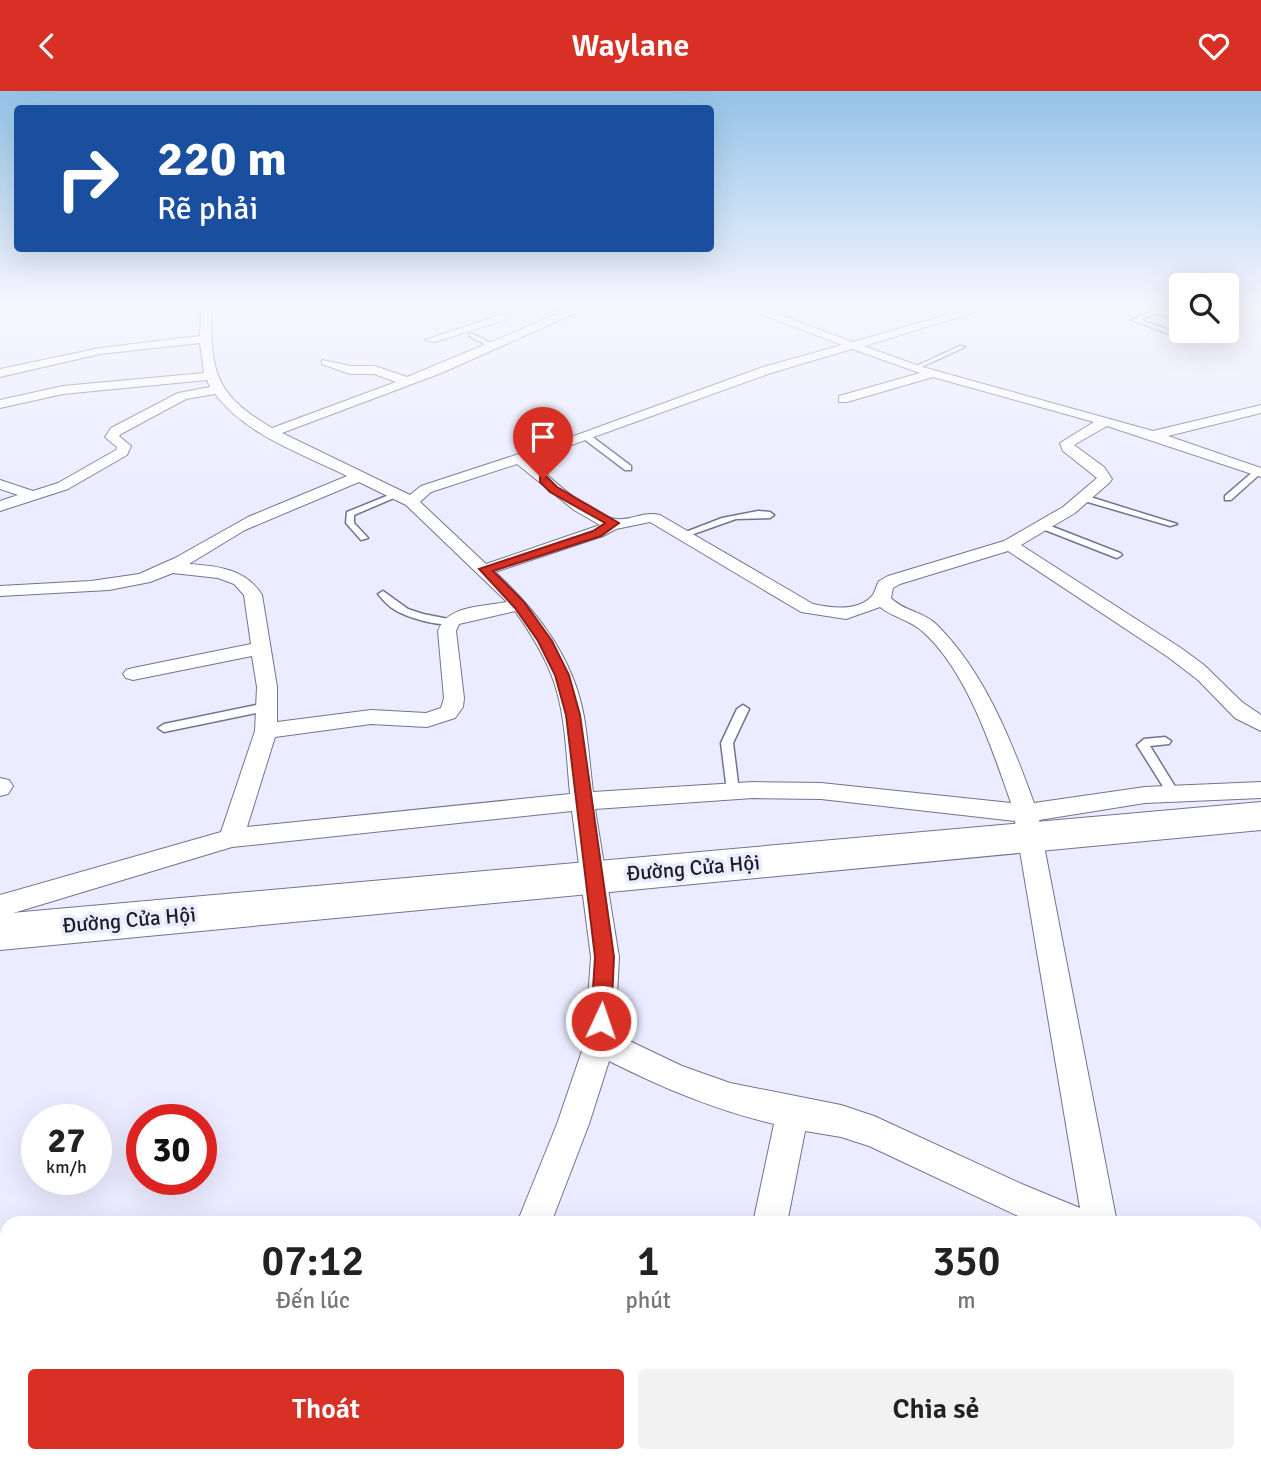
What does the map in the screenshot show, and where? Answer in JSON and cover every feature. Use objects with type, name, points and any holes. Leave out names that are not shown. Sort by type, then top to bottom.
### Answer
[{"type":"main road","name":"Đường Cửa Hội","points":[[0,932],[594,877],[1029,825],[1261,816]]},
{"type":"street","points":[[163,382],[164,370]]},
{"type":"street","points":[[212,370],[215,383],[251,421],[404,498],[485,569],[520,605],[545,641],[562,675],[573,715],[582,801],[605,957],[600,1042],[573,1124],[537,1216]]},
{"type":"street","points":[[350,370],[375,370],[408,381]]},
{"type":"street","points":[[271,433],[436,370]]},
{"type":"street","points":[[404,498],[587,437],[770,370]]},
{"type":"street","points":[[922,370],[1153,435],[1260,472]]},
{"type":"street","points":[[843,399],[933,373]]},
{"type":"street","points":[[0,404],[63,390],[163,382],[215,383]]},
{"type":"street","points":[[0,506],[77,479],[122,452],[124,446],[112,437],[120,429],[182,396],[215,383]]},
{"type":"street","points":[[1153,435],[1261,409]]},
{"type":"street","points":[[485,569],[597,533],[613,523],[649,517],[807,608],[830,613],[864,611],[882,598],[885,585],[894,580],[1010,545],[1084,498],[1105,479],[1099,470],[1068,448],[1067,443],[1104,422]]},
{"type":"street","points":[[520,459],[554,490],[613,523]]},
{"type":"street","points":[[0,591],[113,585],[143,579],[175,568],[242,526],[358,477]]},
{"type":"street","points":[[0,484],[34,496]]},
{"type":"street","points":[[1010,545],[1040,568],[1197,669],[1241,714],[1261,725]]},
{"type":"street","points":[[175,568],[228,576],[244,582],[252,591],[267,687],[266,731],[232,838]]},
{"type":"street","points":[[882,598],[887,605],[926,625],[955,654],[1000,740],[1029,825],[1077,1216]]},
{"type":"street","points":[[266,731],[371,717],[427,720],[448,713],[453,707],[454,698],[447,631],[450,622],[456,617],[520,605]]},
{"type":"street","points":[[133,674],[261,648]]},
{"type":"street","points":[[0,906],[232,838],[582,801],[733,790],[821,791],[1029,825],[1173,793],[1261,790]]},
{"type":"street","points":[[600,1042],[675,1078],[730,1098],[792,1113],[841,1121],[874,1132],[1062,1216]]},
{"type":"street","points":[[771,1216],[792,1113]]},
{"type":"lane","points":[[587,437],[628,468]]},
{"type":"lane","points":[[1228,498],[1260,472]]},
{"type":"lane","points":[[364,538],[350,523],[350,514],[404,498]]},
{"type":"lane","points":[[1084,498],[1173,524]]},
{"type":"lane","points":[[682,535],[736,516],[753,513],[770,515]]},
{"type":"lane","points":[[1043,526],[1117,555]]},
{"type":"lane","points":[[383,594],[401,611],[416,617],[450,622]]},
{"type":"lane","points":[[164,727],[266,707]]},
{"type":"lane","points":[[733,790],[727,743],[743,709]]},
{"type":"lane","points":[[1165,741],[1143,745],[1173,793]]},
{"type":"route","points":[[543,479],[554,490],[613,523],[597,533],[485,569],[520,605],[545,641],[562,675],[573,715],[582,801],[605,957],[601,1021]]}]
